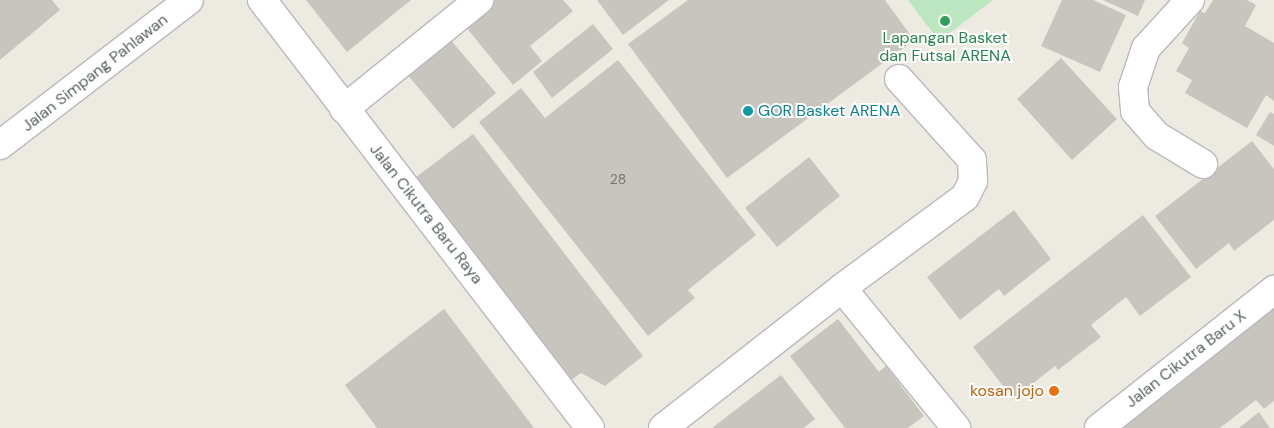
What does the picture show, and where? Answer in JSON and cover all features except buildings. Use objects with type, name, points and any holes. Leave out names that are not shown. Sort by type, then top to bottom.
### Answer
[{"type":"street","name":"Jalan Simpang Pahlawan","points":[[0,145],[189,0]]},
{"type":"street","name":"Jalan Cikutra Baru Raya","points":[[262,0],[590,428]]},
{"type":"street","points":[[344,109],[479,0]]},
{"type":"street","points":[[1190,0],[1146,48],[1133,88],[1134,111],[1157,136],[1203,164]]},
{"type":"street","points":[[663,428],[842,288],[965,197],[973,181],[972,160],[899,79]]},
{"type":"street","points":[[842,288],[956,428]]},
{"type":"street","name":"Jalan Cikutra Baru X","points":[[1099,428],[1274,290]]},
{"type":"green space","name":"Lapangan Basket dan Futsal ARENA","points":[[908,0],[993,0],[939,41]]},
{"type":"place","name":"Lapangan Basket dan Futsal ARENA","points":[[945,21]]},
{"type":"place","name":"GOR Basket ARENA","points":[[748,111]]},
{"type":"place","name":"kosan jojo","points":[[1054,391]]}]
